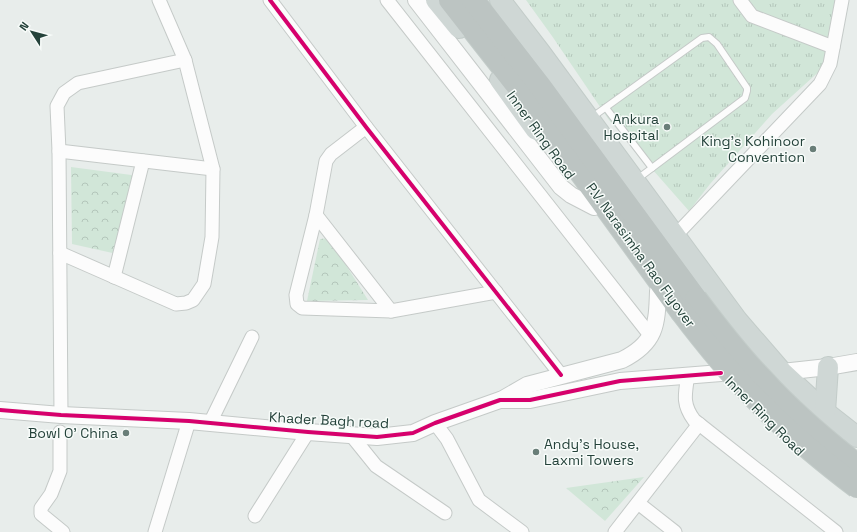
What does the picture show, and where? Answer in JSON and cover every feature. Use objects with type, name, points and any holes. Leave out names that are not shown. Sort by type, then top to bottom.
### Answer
[{"type":"highway","name":"P.V. Narasimha Rao Flyover","points":[[450,0],[526,97],[681,311],[719,359],[751,395],[778,421],[857,487]]},
{"type":"highway","name":"P.V. Narasimha Rao Flyover","points":[[473,0],[540,86],[691,292],[738,353],[790,408],[816,432],[857,465]]},
{"type":"main road","name":"Inner Ring Road","points":[[436,0],[493,71],[720,373],[810,461],[857,497]]},
{"type":"main road","points":[[500,0],[590,119],[737,320],[782,372],[825,412],[857,437]]},
{"type":"main road","points":[[696,342],[713,342],[730,331],[737,320]]},
{"type":"main road","points":[[825,412],[828,367]]},
{"type":"street","points":[[60,253],[176,304],[186,303],[192,300],[204,284],[212,237],[214,169],[185,60],[158,0]]},
{"type":"street","points":[[270,0],[366,128],[561,375]]},
{"type":"street","points":[[387,0],[650,335]]},
{"type":"street","points":[[416,0],[561,187],[594,207]]},
{"type":"street","points":[[740,0],[752,16],[833,47]]},
{"type":"street","points":[[675,236],[820,84],[830,64],[842,0]]},
{"type":"street","points":[[63,532],[41,514],[41,508],[51,494],[60,471],[60,253],[57,106],[64,92],[78,83],[185,60]]},
{"type":"street","points":[[366,128],[331,154],[326,161],[316,215],[296,295],[297,304],[302,308],[391,312],[496,292]]},
{"type":"street","points":[[59,151],[214,169]]},
{"type":"street","points":[[114,277],[143,161]]},
{"type":"street","points":[[316,215],[391,312]]},
{"type":"street","points":[[500,400],[527,385],[622,360],[630,355],[645,343],[655,328],[658,291]]},
{"type":"street","points":[[210,423],[252,337]]},
{"type":"street","points":[[782,372],[857,362]]},
{"type":"street","name":"Khader Bagh road","points":[[0,410],[61,423],[189,421],[377,437],[413,433],[435,423],[500,400],[530,400],[620,381],[720,373]]},
{"type":"street","points":[[688,375],[685,397],[686,407],[699,424],[836,532]]},
{"type":"street","points":[[155,532],[189,421]]},
{"type":"street","points":[[435,423],[447,439],[479,500],[522,532]]},
{"type":"street","points":[[615,532],[699,424]]},
{"type":"street","points":[[256,516],[308,432]]},
{"type":"street","points":[[351,435],[376,466],[446,513]]},
{"type":"street","points":[[638,503],[675,532]]},
{"type":"lane","points":[[590,119],[702,38],[709,37],[717,44],[747,88],[748,91],[745,98],[635,181]]},
{"type":"lane","points":[[606,108],[652,168]]},
{"type":"green space","points":[[526,0],[840,0],[823,68],[772,114],[710,184],[689,211],[609,120]]},
{"type":"green space","points":[[71,167],[139,176],[117,254],[72,244]]},
{"type":"green space","points":[[329,238],[368,300],[307,301],[320,239]]},
{"type":"green space","points":[[644,477],[605,521],[566,488]]},
{"type":"cycle path","points":[[270,0],[366,127],[561,375]]},
{"type":"cycle path","points":[[0,410],[61,415],[189,421],[377,437],[413,433],[435,423],[500,400],[530,400],[620,381],[721,373]]},
{"type":"place","name":"Ankura Hospital","points":[[667,127]]},
{"type":"place","name":"King's Kohinoor Convention","points":[[813,149]]},
{"type":"place","name":"Bowl O' China","points":[[126,433]]},
{"type":"place","name":"Andy's House, Laxmi Towers","points":[[536,452]]}]
